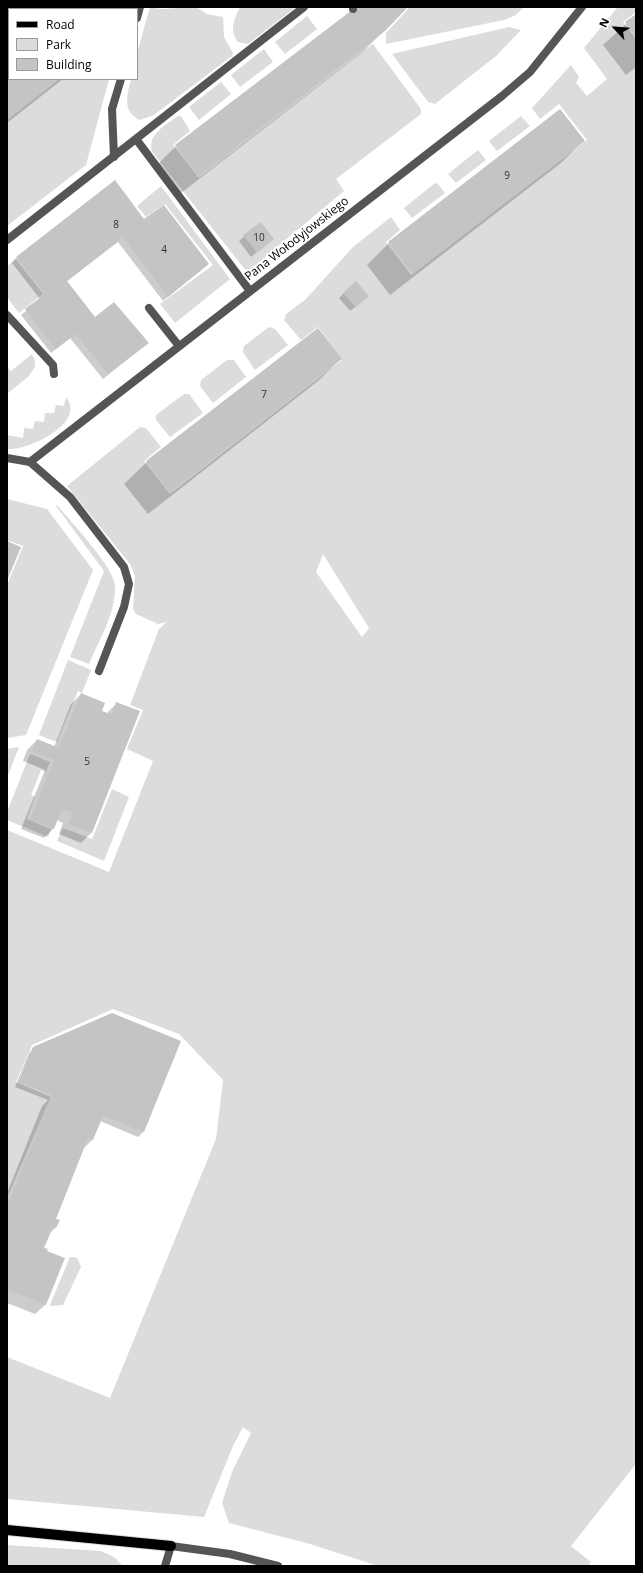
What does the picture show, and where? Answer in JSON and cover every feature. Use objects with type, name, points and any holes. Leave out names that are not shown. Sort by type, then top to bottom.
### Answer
[{"type":"main road","points":[[7,1530],[171,1546]]},
{"type":"street","points":[[7,240],[304,7]]},
{"type":"street","name":"Pana Wołodyjowskiego","points":[[30,462],[502,96],[530,72],[582,7]]},
{"type":"street","points":[[114,157],[112,109],[121,80]]},
{"type":"street","points":[[136,139],[250,291]]},
{"type":"street","points":[[149,308],[179,346]]},
{"type":"street","points":[[8,315],[53,365],[54,374]]},
{"type":"street","points":[[7,458],[30,462],[70,497],[120,561],[126,573],[130,584],[124,607],[99,670]]},
{"type":"street","points":[[165,1566],[171,1546],[230,1554],[278,1566]]},
{"type":"green space","points":[[99,7],[100,8],[50,8]]},
{"type":"green space","points":[[150,7],[161,9],[196,7],[207,14],[223,17],[224,37],[233,53],[232,56],[154,115],[140,120],[134,117],[130,112],[127,102],[131,80],[138,80],[138,49]]},
{"type":"green space","points":[[240,7],[296,7],[248,44],[238,42],[235,38],[233,29],[234,21]]},
{"type":"green space","points":[[410,7],[524,7],[516,15],[504,20],[386,44],[386,33]]},
{"type":"green space","points":[[618,7],[636,7],[636,12],[623,22],[636,39],[636,1464],[571,1546],[591,1562],[589,1566],[378,1566],[310,1544],[229,1523],[222,1503],[232,1472],[251,1433],[243,1427],[233,1446],[204,1517],[7,1499],[7,1357],[110,1398],[216,1139],[223,1080],[179,1034],[113,1009],[32,1045],[16,1082],[51,1097],[7,1198],[7,830],[109,872],[153,761],[127,749],[143,710],[130,705],[159,629],[167,622],[158,624],[136,614],[133,609],[135,576],[130,564],[67,486],[140,427],[146,428],[161,447],[144,461],[170,494],[342,360],[318,327],[301,340],[284,320],[286,314],[306,299],[353,247],[391,217],[400,230],[386,242],[411,275],[587,140],[559,104],[540,119],[532,108],[571,65],[579,77],[576,83],[587,96],[607,79],[584,48]],"holes":[[[323,554],[369,628],[362,637],[316,572]]]},
{"type":"green space","points":[[307,16],[317,29],[285,54],[275,42]]},
{"type":"green space","points":[[509,27],[521,30],[496,56],[435,104],[428,102],[392,54]]},
{"type":"green space","points":[[373,44],[421,109],[421,114],[336,179],[344,191],[247,272],[153,153],[151,147],[154,136],[168,123],[178,116],[181,116],[190,131],[173,145],[199,178]]},
{"type":"green space","points":[[264,49],[273,62],[240,87],[231,75]]},
{"type":"green space","points":[[58,80],[109,80],[86,165],[7,226],[7,120]]},
{"type":"green space","points":[[221,82],[231,94],[199,120],[189,107]]},
{"type":"green space","points":[[521,116],[530,126],[497,151],[489,141]]},
{"type":"green space","points":[[478,150],[486,160],[456,183],[448,174]]},
{"type":"green space","points":[[435,183],[438,184],[445,193],[412,218],[404,208]]},
{"type":"green space","points":[[161,186],[230,279],[175,323],[160,304],[213,265],[165,204],[146,217],[137,206]]},
{"type":"green space","points":[[15,258],[43,294],[19,313],[7,297],[7,267]]},
{"type":"green space","points":[[269,327],[275,329],[288,345],[255,370],[243,352],[244,346]]},
{"type":"green space","points":[[32,354],[35,361],[35,367],[28,377],[7,394],[7,367],[11,371]]},
{"type":"green space","points":[[227,360],[234,360],[246,377],[213,403],[200,386],[201,380]]},
{"type":"green space","points":[[184,394],[189,394],[203,413],[170,437],[156,420],[156,415]]},
{"type":"green space","points":[[66,397],[70,407],[69,416],[52,434],[28,445],[7,449],[7,435],[23,438],[24,428],[33,429],[35,421],[44,422],[45,413],[54,413],[56,405],[64,406]]},
{"type":"green space","points":[[7,499],[47,509],[93,570],[26,735],[7,738],[7,585],[23,546],[7,540]]},
{"type":"green space","points":[[57,505],[108,568],[115,586],[115,596],[110,616],[89,664],[70,657],[104,571],[56,506]]},
{"type":"green space","points":[[68,660],[91,670],[82,693],[78,691],[57,742],[39,735]]},
{"type":"green space","points":[[19,747],[7,778],[7,749]]},
{"type":"green space","points":[[30,754],[50,762],[46,772],[41,770],[31,795],[35,797],[27,819],[51,829],[48,837],[7,820],[7,812]]},
{"type":"green space","points":[[112,789],[129,797],[104,861],[57,841],[63,828],[92,839]]},
{"type":"green space","points":[[70,1257],[75,1257],[78,1259],[81,1267],[63,1305],[51,1306],[50,1305]]},
{"type":"green space","points":[[7,1545],[101,1551],[114,1557],[123,1566],[7,1566]]},
{"type":"building","points":[[104,7],[126,7],[124,8]]},
{"type":"building","points":[[356,7],[408,7],[385,31],[199,176],[175,145]]},
{"type":"building","points":[[636,14],[636,36],[625,22]]},
{"type":"building","points":[[8,69],[8,80],[57,80],[7,120]]},
{"type":"building","points":[[560,109],[585,141],[413,274],[388,242]]},
{"type":"building","points":[[115,180],[144,219],[164,205],[209,264],[168,297],[123,237],[67,281],[95,317],[114,302],[149,343],[108,374],[76,334],[56,349],[25,309],[45,294],[16,257]]},
{"type":"building","points":[[261,222],[274,239],[257,253],[243,235]]},
{"type":"building","points":[[356,281],[369,296],[356,307],[343,293]]},
{"type":"building","points":[[318,328],[342,359],[170,492],[146,461]]},
{"type":"building","points":[[7,541],[21,547],[7,581]]},
{"type":"building","points":[[81,693],[105,703],[102,711],[112,715],[116,702],[140,711],[92,833],[68,824],[73,813],[62,809],[54,829],[30,819],[54,760],[32,751],[37,739],[59,748]]},
{"type":"building","points":[[112,1013],[181,1041],[144,1132],[103,1116],[93,1140],[88,1138],[56,1219],[60,1220],[56,1228],[53,1227],[44,1248],[48,1249],[47,1251],[65,1258],[46,1305],[7,1289],[7,1206],[52,1095],[19,1082],[33,1047]]}]
